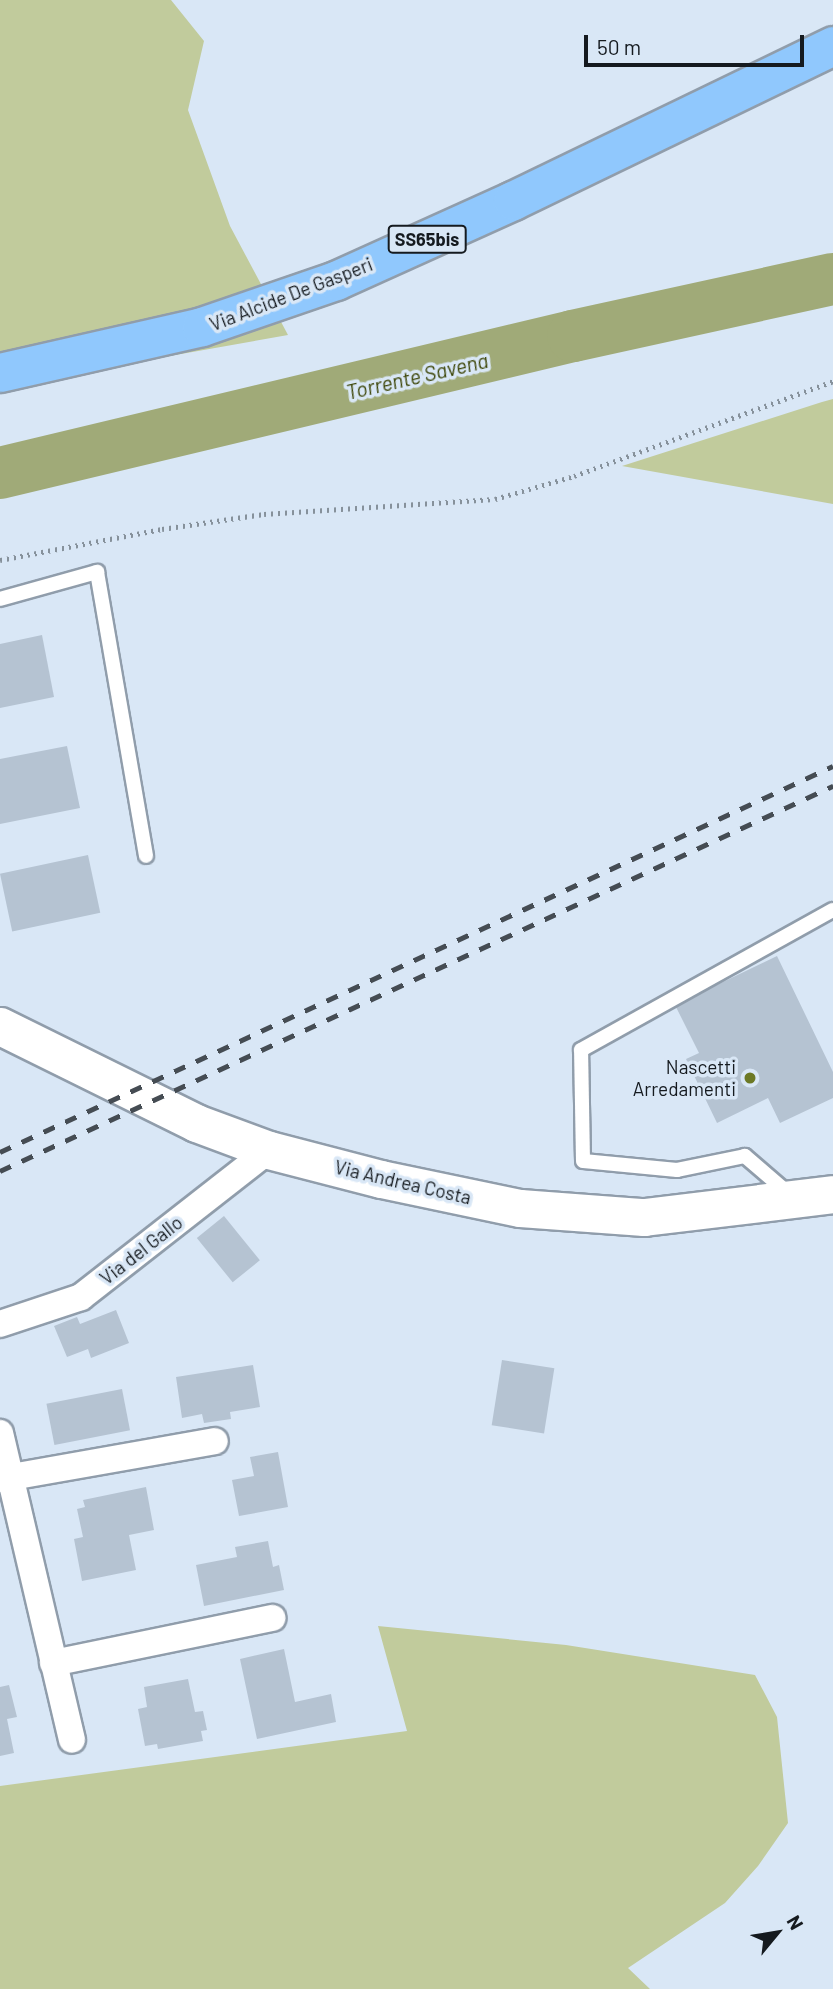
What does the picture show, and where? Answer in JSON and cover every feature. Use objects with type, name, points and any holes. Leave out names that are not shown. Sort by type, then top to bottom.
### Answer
[{"type":"main road","name":"Via Alcide De Gasperi","points":[[0,373],[202,327],[336,281],[513,201],[833,46]]},
{"type":"main road","name":"Via Andrea Costa","points":[[0,1026],[196,1123],[269,1150],[520,1208],[644,1217],[833,1194]]},
{"type":"street","name":"Via del Gallo","points":[[0,1324],[81,1297],[269,1150]]},
{"type":"street","points":[[0,1433],[5,1478],[72,1740]]},
{"type":"street","points":[[5,1478],[215,1441]]},
{"type":"street","points":[[53,1662],[272,1618]]},
{"type":"lane","points":[[0,599],[97,572],[146,856]]},
{"type":"lane","points":[[794,1199],[745,1156],[677,1170],[583,1161],[581,1051],[833,909]]},
{"type":"path","points":[[0,560],[162,529],[264,514],[495,499],[574,476],[833,381]]},
{"type":"green space","points":[[0,0],[171,0],[204,41],[188,110],[230,226],[288,335],[0,386]]},
{"type":"green space","points":[[833,399],[833,504],[622,466],[822,402]]},
{"type":"green space","points":[[378,1626],[566,1645],[755,1675],[777,1717],[788,1823],[758,1866],[725,1903],[628,1968],[650,1989],[0,1989],[0,1786],[407,1731]]},
{"type":"building","points":[[42,635],[54,697],[0,708],[0,644]]},
{"type":"building","points":[[67,746],[80,808],[0,824],[0,759]]},
{"type":"building","points":[[88,855],[100,913],[12,931],[0,874]]},
{"type":"building","points":[[777,956],[833,1072],[833,1098],[780,1123],[768,1098],[717,1123],[686,1059],[699,1053],[675,1005]]},
{"type":"building","points":[[224,1216],[260,1260],[233,1282],[197,1238]]},
{"type":"building","points":[[116,1310],[129,1343],[91,1358],[88,1349],[67,1357],[54,1326],[77,1317],[80,1324]]},
{"type":"building","points":[[502,1360],[554,1368],[544,1433],[492,1425]]},
{"type":"building","points":[[253,1365],[260,1407],[230,1412],[231,1419],[204,1423],[202,1414],[182,1418],[176,1377]]},
{"type":"building","points":[[122,1389],[130,1430],[54,1445],[46,1404]]},
{"type":"building","points":[[278,1452],[288,1507],[239,1516],[232,1480],[254,1476],[250,1457]]},
{"type":"building","points":[[146,1487],[154,1530],[129,1535],[136,1570],[82,1581],[74,1539],[83,1537],[77,1509],[85,1507],[83,1500]]},
{"type":"building","points":[[268,1541],[273,1567],[279,1565],[284,1590],[204,1606],[196,1565],[237,1557],[235,1547]]},
{"type":"building","points":[[284,1649],[295,1702],[331,1694],[336,1722],[257,1739],[240,1659]]},
{"type":"building","points":[[188,1679],[195,1712],[203,1711],[207,1730],[201,1731],[203,1741],[158,1749],[157,1744],[145,1746],[138,1709],[147,1707],[144,1687]]},
{"type":"building","points":[[9,1685],[17,1717],[7,1719],[14,1753],[0,1756],[0,1687]]},
{"type":"waterway","name":"Torrente Savena","points":[[0,473],[573,336],[833,279]]},
{"type":"railway","points":[[0,1152],[833,766]]},
{"type":"railway","points":[[0,1171],[833,786]]},
{"type":"place","name":"Nascetti Arredamenti","points":[[750,1078]]}]
